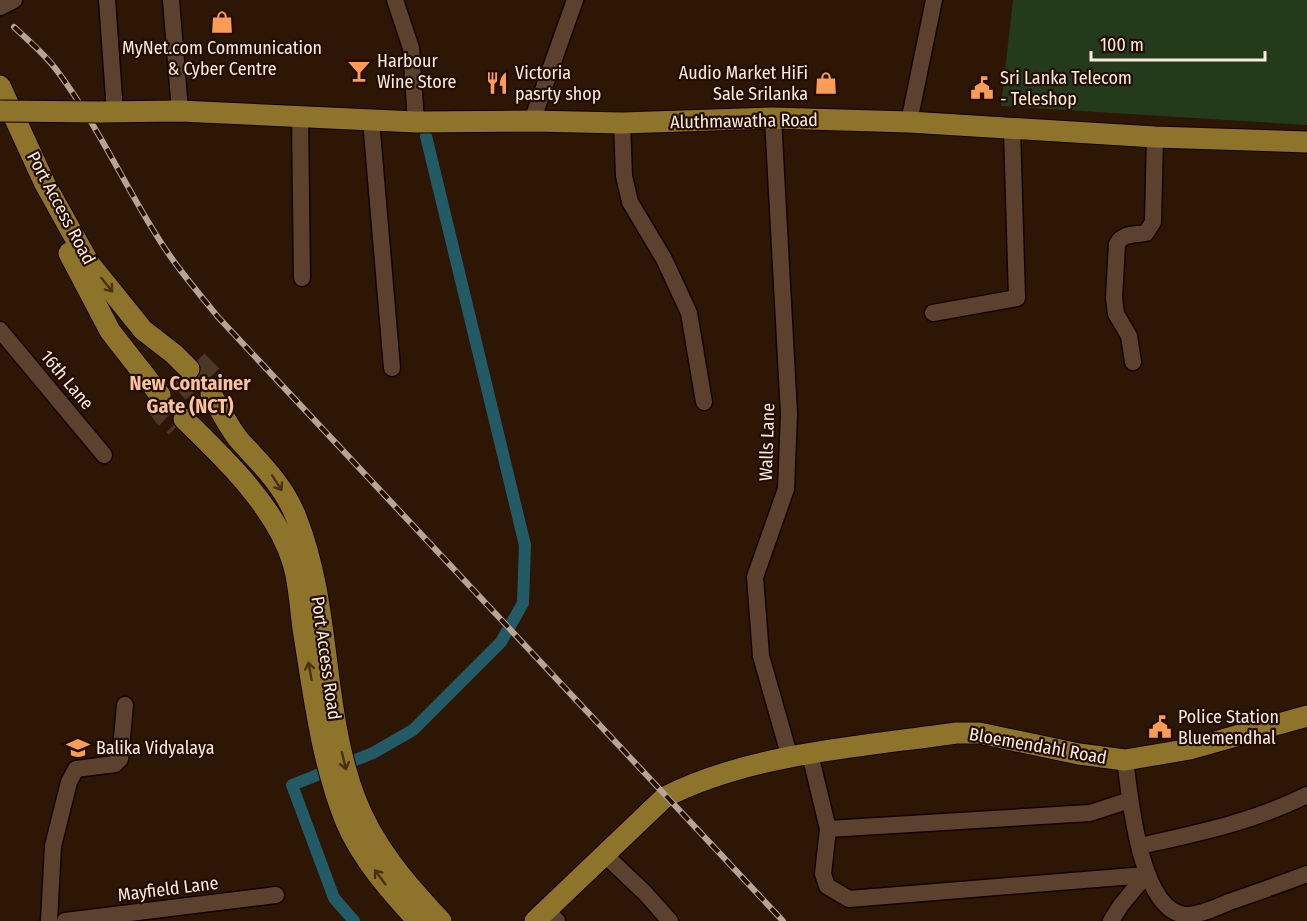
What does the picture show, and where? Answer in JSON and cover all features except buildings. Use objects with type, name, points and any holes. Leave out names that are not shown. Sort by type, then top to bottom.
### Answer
[{"type":"main road","name":"Port Access Road","points":[[0,87],[45,184],[89,263],[143,330],[175,382],[110,331],[0,119]]},
{"type":"main road","name":"Aluthmawatha Road","points":[[0,111],[180,111],[416,122],[622,123],[773,118],[909,122],[1155,137],[1307,142]]},
{"type":"main road","name":"Port Access Road","points":[[328,726],[319,603],[311,566],[296,517],[277,482],[258,458],[238,439],[231,404],[198,407],[222,456],[258,497],[278,529],[293,563],[328,726],[345,795],[346,823],[381,880],[418,921]]},
{"type":"main road","name":"Bloemendahl Road","points":[[546,917],[604,854],[665,797],[684,787],[729,771],[800,756],[956,733],[979,733],[1079,754],[1125,760],[1190,749],[1307,716]]},
{"type":"main road","name":"Port Access Road","points":[[345,795],[418,897],[441,921]]},
{"type":"street","points":[[0,7],[14,0]]},
{"type":"street","points":[[107,0],[107,112]]},
{"type":"street","points":[[171,0],[180,111]]},
{"type":"street","points":[[395,0],[411,48],[416,122]]},
{"type":"street","points":[[532,121],[575,0]]},
{"type":"street","points":[[909,122],[934,0]]},
{"type":"street","points":[[300,116],[302,278]]},
{"type":"street","name":"Walls Lane","points":[[773,118],[789,414],[786,489],[755,578],[761,656],[828,829],[824,874],[827,886],[849,899],[1146,875]]},
{"type":"street","points":[[371,120],[392,368]]},
{"type":"street","points":[[622,123],[624,176],[630,202],[664,259],[688,313],[704,402]]},
{"type":"street","points":[[933,313],[1017,298],[1012,129]]},
{"type":"street","points":[[1133,362],[1129,336],[1116,314],[1114,298],[1117,244],[1125,236],[1146,234],[1151,228],[1155,137]]},
{"type":"street","name":"16th Lane","points":[[0,330],[104,455]]},
{"type":"street","points":[[49,921],[53,846],[69,782],[76,770],[118,763],[124,705]]},
{"type":"street","points":[[1125,760],[1130,800],[1146,875],[1160,897],[1173,910],[1185,915],[1207,910],[1307,874]]},
{"type":"street","points":[[1140,846],[1239,823],[1282,808],[1307,795]]},
{"type":"street","points":[[828,829],[1090,813],[1130,800]]},
{"type":"street","points":[[604,854],[645,893],[670,921]]},
{"type":"street","points":[[1111,921],[1146,875]]},
{"type":"street","name":"Mayfield Lane","points":[[65,921],[276,895]]},
{"type":"green space","points":[[1013,0],[1307,0],[1307,125],[1001,106]]},
{"type":"waterway","points":[[354,921],[334,898],[292,785],[373,753],[413,730],[501,642],[523,603],[525,545],[426,136]]},
{"type":"tunnel","points":[[197,361],[221,385]]},
{"type":"tunnel","points":[[180,377],[202,403]]},
{"type":"tunnel","points":[[154,401],[164,416],[176,427]]},
{"type":"railway","points":[[14,27],[48,60],[72,91],[162,244],[218,317],[783,921]]},
{"type":"place","name":"MyNet.com Communication & Cyber Centre","points":[[222,22]]},
{"type":"place","name":"Harbour Wine Store","points":[[359,71]]},
{"type":"place","name":"Victoria pasrty shop","points":[[497,83]]},
{"type":"place","name":"Audio Market HiFi Sale Srilanka","points":[[826,83]]},
{"type":"place","name":"Sri Lanka Telecom - Teleshop","points":[[982,88]]},
{"type":"place","name":"Police Station Bluemendhal","points":[[1160,727]]},
{"type":"place","name":"Balika Vidyalaya","points":[[78,748]]},
{"type":"district","name":"New Container Gate (NCT)","points":[[190,394]]}]
